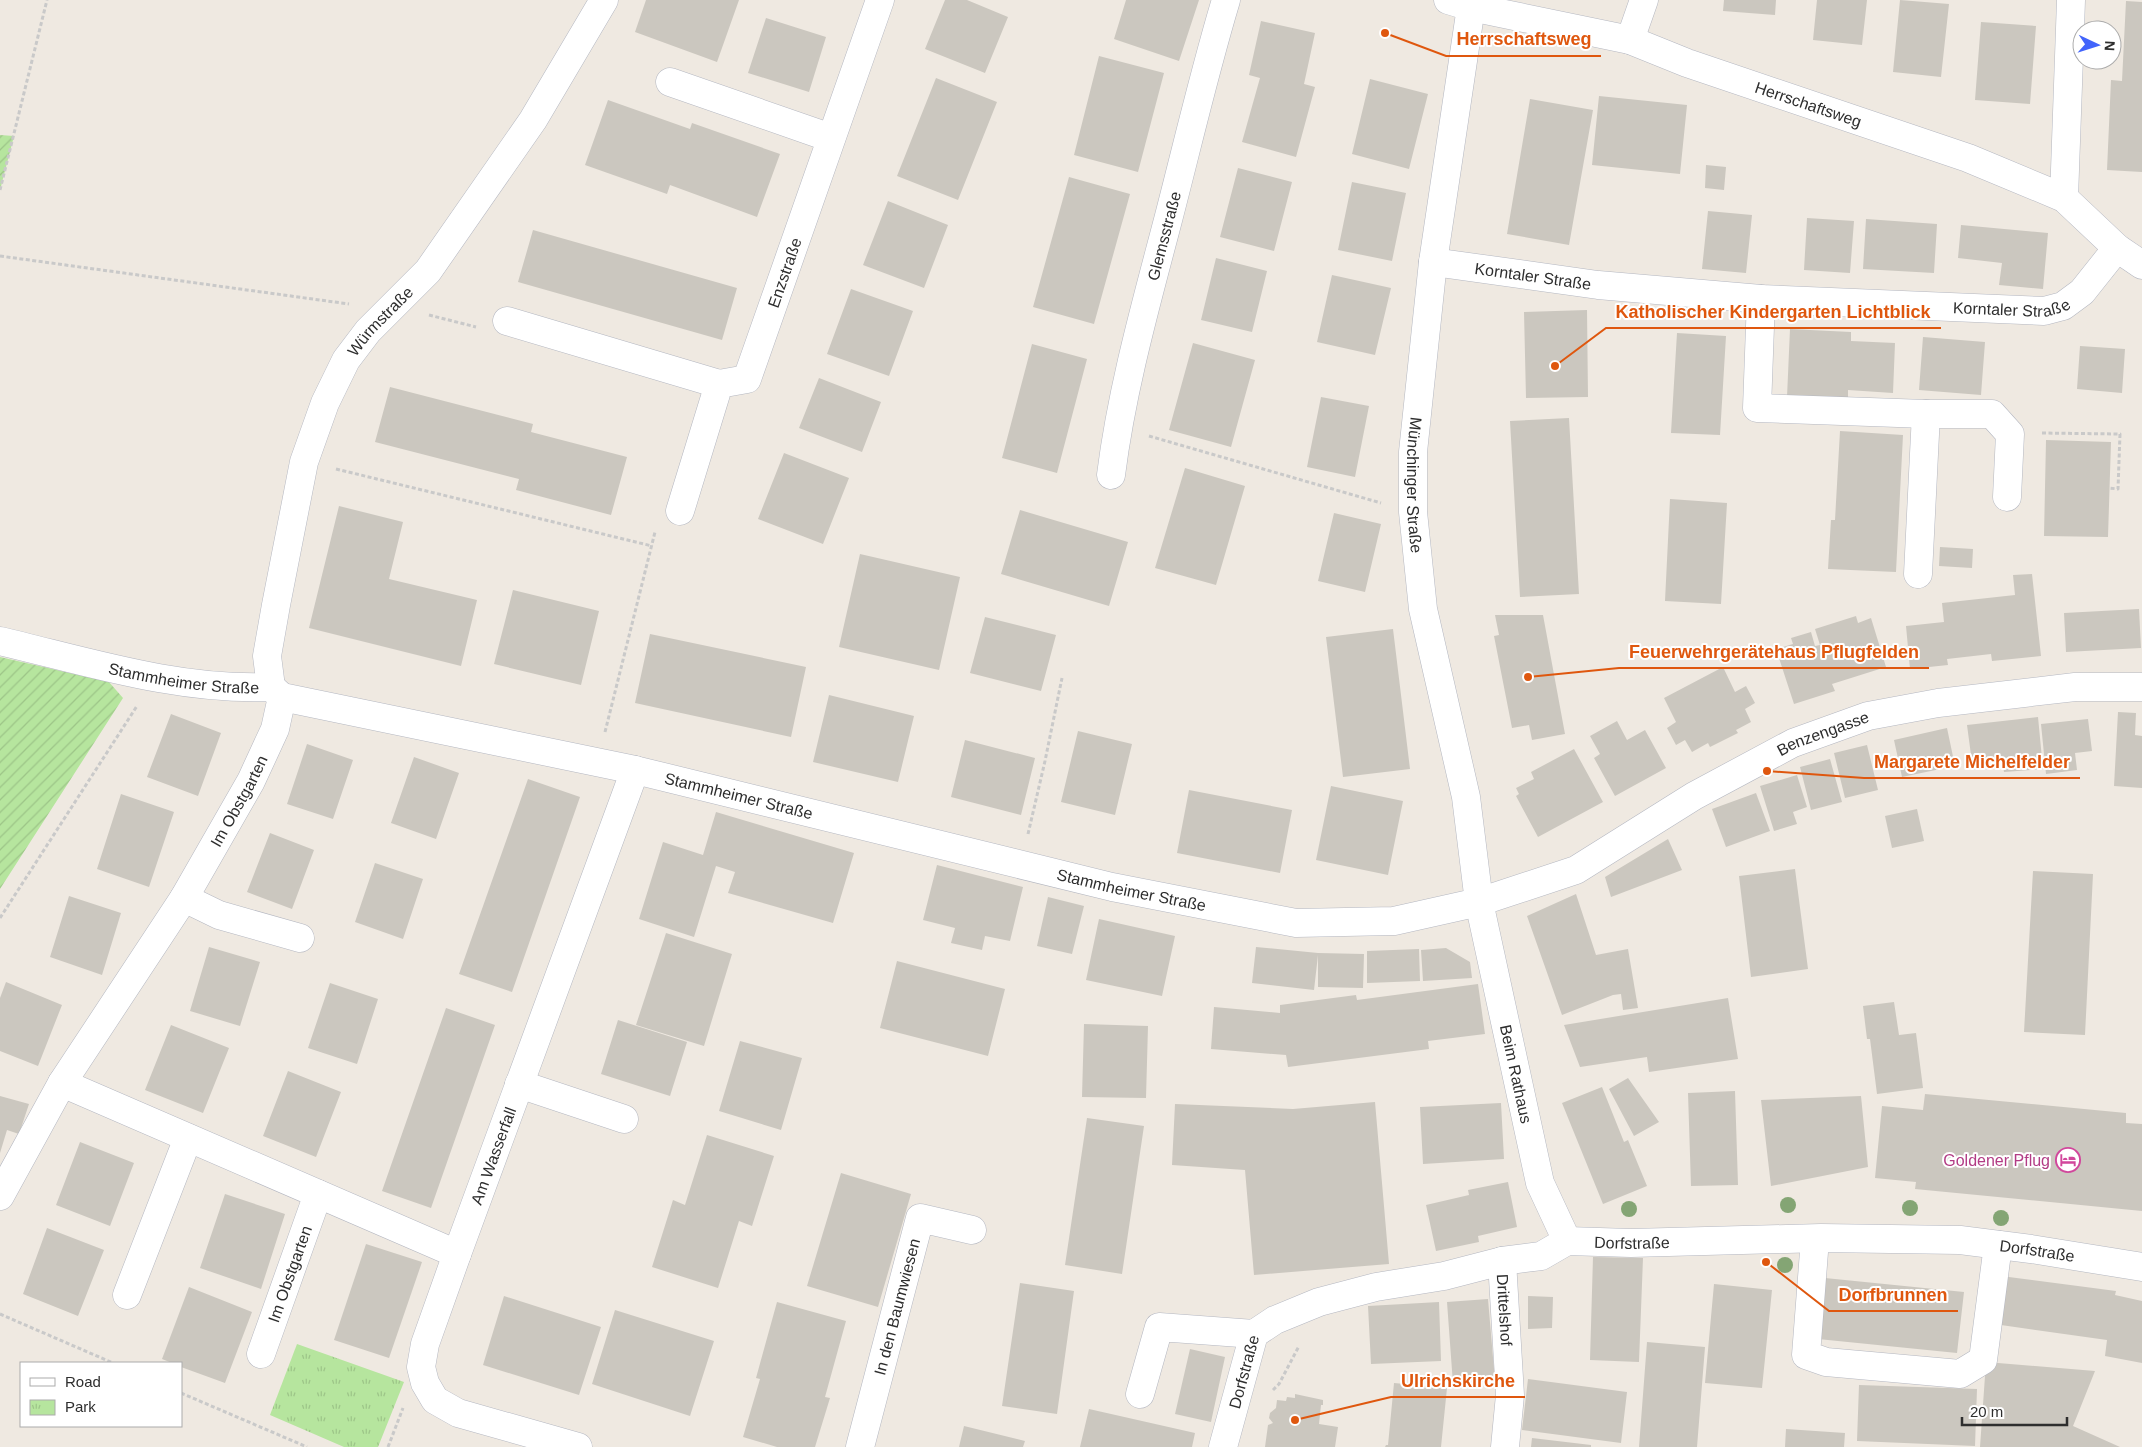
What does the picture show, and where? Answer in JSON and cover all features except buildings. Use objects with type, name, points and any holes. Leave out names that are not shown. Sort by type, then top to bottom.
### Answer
[{"type":"street","name":"Würmstraße","points":[[276,692],[268,656],[304,462],[324,403],[346,360],[368,331],[428,271],[532,120],[604,0]]},
{"type":"street","name":"Enzstraße","points":[[507,321],[719,384],[747,379],[880,0]]},
{"type":"street","name":"Glemsstraße","points":[[1111,475],[1117,427],[1140,324],[1192,120],[1226,0]]},
{"type":"street","points":[[1630,40],[1644,0]]},
{"type":"street","points":[[2064,198],[2071,0]]},
{"type":"street","name":"Herrschaftsweg","points":[[1459,4],[1630,40],[1688,63],[1968,158],[2064,198],[2117,248],[2142,265]]},
{"type":"street","name":"Münchinger Straße","points":[[1459,4],[1413,452],[1413,512],[1423,609],[1466,797],[1479,902]]},
{"type":"street","points":[[670,82],[831,138]]},
{"type":"street","name":"Korntaler Straße","points":[[1433,262],[1598,285],[1762,299],[2044,311],[2063,306],[2082,292],[2117,248]]},
{"type":"street","points":[[1762,299],[1757,408],[1926,414],[1992,414],[2010,434],[2007,496]]},
{"type":"street","points":[[680,511],[719,384]]},
{"type":"street","points":[[1918,574],[1926,414]]},
{"type":"street","name":"Stammheimer Straße","points":[[0,641],[155,678],[276,692],[635,770],[1020,864],[1180,901],[1296,923],[1394,921],[1479,902]]},
{"type":"street","name":"Benzengasse","points":[[1479,902],[1576,870],[1694,796],[1793,743],[1868,716],[1938,703],[2075,687],[2142,687]]},
{"type":"street","name":"Im Obstgarten","points":[[0,1196],[62,1084],[184,898],[251,781],[275,729],[276,692]]},
{"type":"street","name":"Am Wasserfall","points":[[578,1447],[549,1443],[458,1413],[435,1400],[425,1384],[421,1367],[425,1344],[457,1254],[635,770]]},
{"type":"street","points":[[184,898],[219,914],[300,938]]},
{"type":"street","name":"Beim Rathaus","points":[[1479,902],[1540,1183],[1567,1241]]},
{"type":"street","points":[[62,1084],[457,1254]]},
{"type":"street","points":[[519,1084],[624,1118]]},
{"type":"street","points":[[127,1295],[188,1138]]},
{"type":"street","name":"Im Obstgarten","points":[[261,1354],[318,1194]]},
{"type":"street","name":"In den Baumwiesen","points":[[860,1447],[920,1218],[972,1230]]},
{"type":"street","points":[[1815,1239],[1806,1355],[1826,1362],[1960,1374],[1982,1360],[1998,1245]]},
{"type":"street","name":"Dorfstraße","points":[[1223,1447],[1254,1334],[1275,1320],[1319,1302],[1376,1288],[1444,1276],[1502,1261],[1541,1256],[1567,1241],[1631,1243],[1815,1239],[1960,1240],[2142,1267]]},
{"type":"street","name":"Drittelshof","points":[[1502,1261],[1510,1395],[1505,1447]]},
{"type":"street","points":[[1140,1394],[1159,1326],[1254,1334]]},
{"type":"path","points":[[0,190],[47,0]]},
{"type":"path","points":[[0,256],[393,308],[503,335],[507,321]]},
{"type":"path","points":[[1117,427],[1413,512]]},
{"type":"path","points":[[2010,434],[2120,434],[2118,489],[2109,488]]},
{"type":"path","points":[[304,462],[652,546],[597,762]]},
{"type":"path","points":[[0,918],[155,678]]},
{"type":"path","points":[[1020,864],[1045,761],[1062,678]]},
{"type":"path","points":[[0,1314],[111,1362]]},
{"type":"path","points":[[182,1393],[307,1447]]},
{"type":"green space","points":[[0,135],[14,136],[0,190]]},
{"type":"green space","points":[[0,657],[109,682],[123,698],[0,889]]},
{"type":"green space","points":[[297,1344],[404,1382],[378,1447],[344,1447],[270,1415]]},
{"type":"place","name":"Herrschaftsweg","points":[[1385,33]]},
{"type":"place","name":"Katholischer Kindergarten Lichtblick","points":[[1555,366]]},
{"type":"place","name":"Feuerwehrgerätehaus Pflugfelden","points":[[1528,677]]},
{"type":"place","name":"Margarete Michelfelder","points":[[1767,771]]},
{"type":"place","name":"Goldener Pflug","points":[[2068,1160]]},
{"type":"place","name":"Dorfbrunnen","points":[[1766,1262]]},
{"type":"place","name":"Ulrichskirche","points":[[1295,1420]]}]
